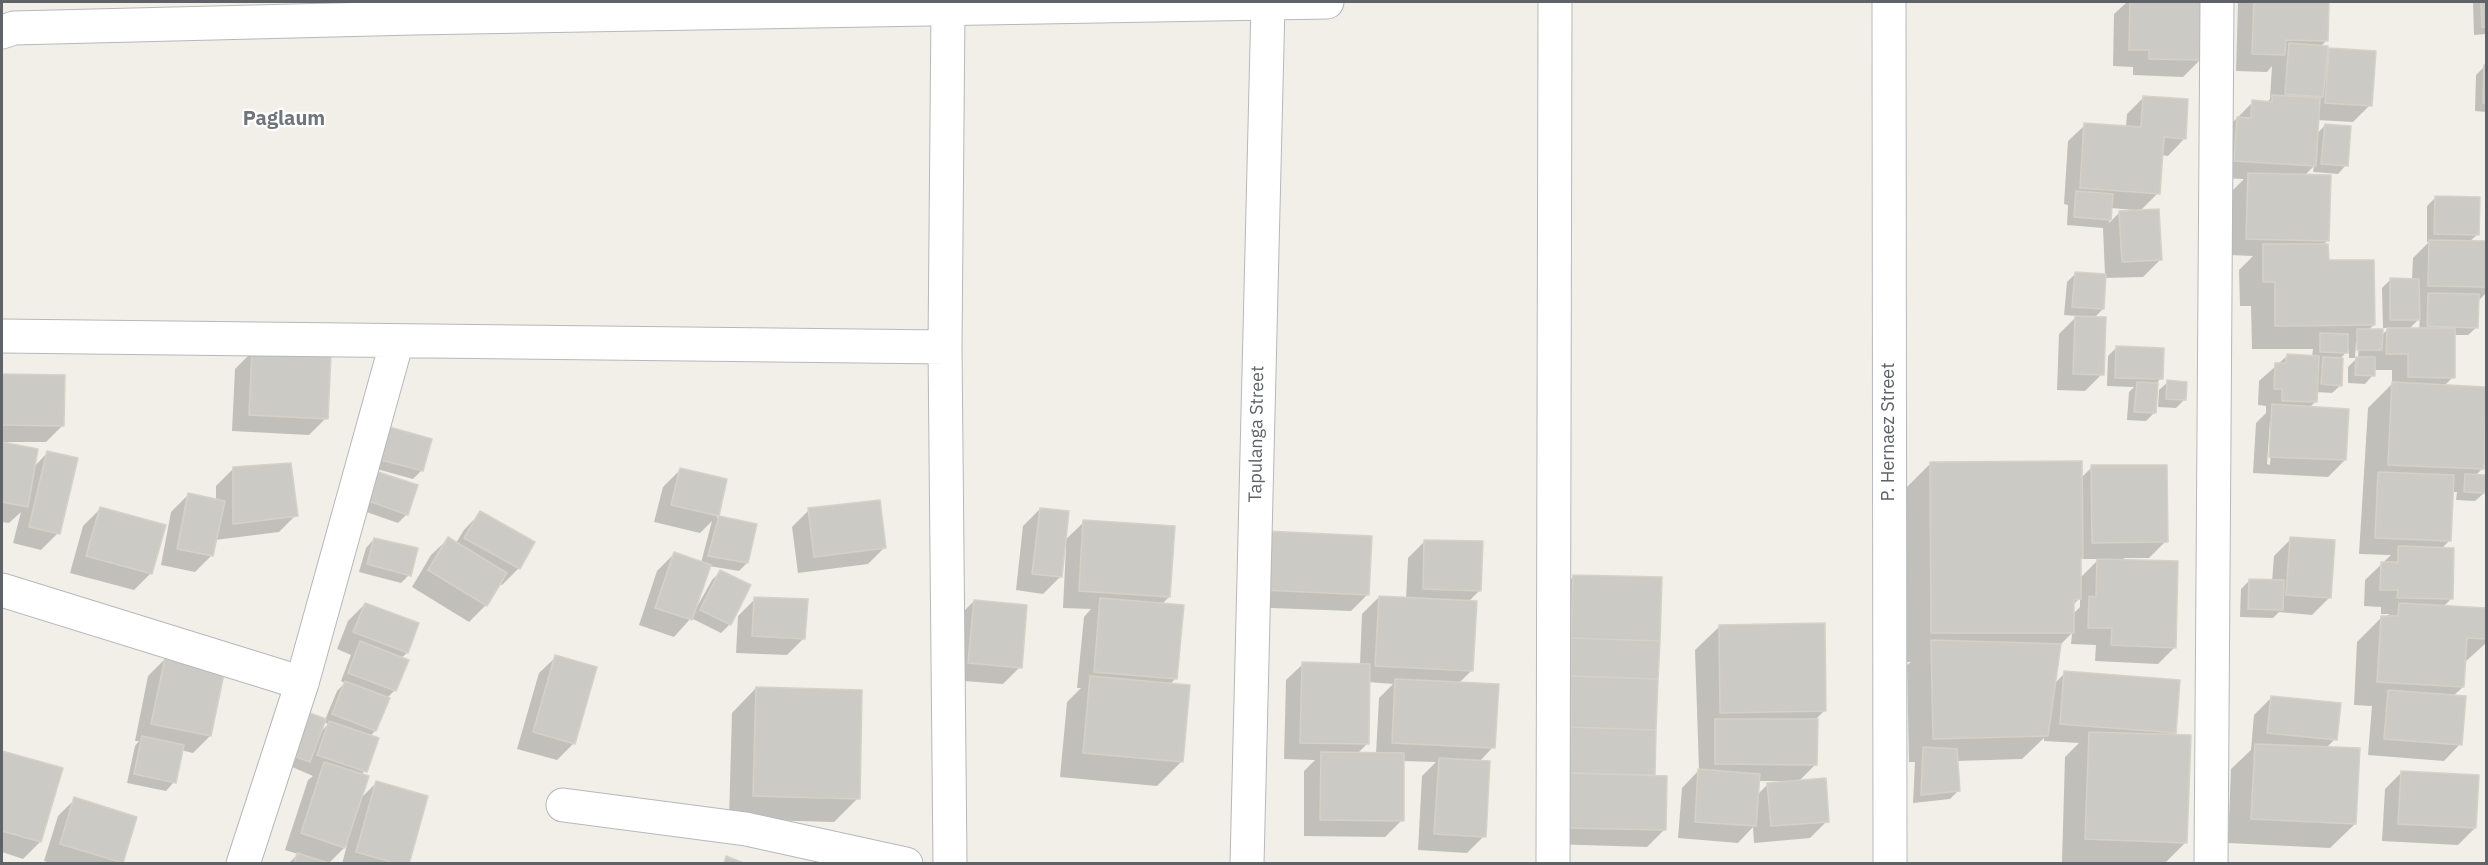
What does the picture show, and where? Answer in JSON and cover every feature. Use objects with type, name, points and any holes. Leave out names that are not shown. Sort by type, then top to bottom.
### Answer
[{"type":"street","points":[[2,32],[14,28],[411,10],[948,8],[1327,2]]},
{"type":"street","points":[[1554,864],[1555,2]]},
{"type":"street","name":"P. Hernaez Street","points":[[1889,2],[1890,864]]},
{"type":"street","points":[[2211,864],[2217,2]]},
{"type":"street","name":"Tapulanga Street","points":[[1247,864],[1268,3]]},
{"type":"street","points":[[948,8],[945,347],[950,864]]},
{"type":"street","points":[[2,336],[945,347]]},
{"type":"street","points":[[243,864],[302,683],[397,341]]},
{"type":"street","points":[[2,590],[302,683]]},
{"type":"street","points":[[563,805],[746,829],[906,864]]},
{"type":"building","points":[[2130,2],[2202,2],[2201,60],[2149,59],[2149,50],[2129,50]]},
{"type":"building","points":[[2254,2],[2329,2],[2328,41],[2286,40],[2285,55],[2252,54]]},
{"type":"building","points":[[2481,2],[2486,2],[2486,27],[2482,27]]},
{"type":"building","points":[[2289,43],[2328,46],[2323,97],[2285,94]]},
{"type":"building","points":[[2329,48],[2376,51],[2372,106],[2325,103]]},
{"type":"building","points":[[2484,65],[2486,65],[2486,103],[2483,103]]},
{"type":"building","points":[[2272,95],[2320,98],[2316,166],[2234,161],[2237,117],[2251,118],[2252,100],[2272,102]]},
{"type":"building","points":[[2143,96],[2188,99],[2186,139],[2164,137],[2160,194],[2080,188],[2084,123],[2141,127]]},
{"type":"building","points":[[2325,124],[2351,126],[2348,166],[2321,164]]},
{"type":"building","points":[[2248,173],[2331,175],[2329,241],[2246,239]]},
{"type":"building","points":[[2076,191],[2113,194],[2111,220],[2074,217]]},
{"type":"building","points":[[2435,196],[2480,197],[2479,235],[2434,234]]},
{"type":"building","points":[[2159,209],[2162,260],[2122,262],[2119,211]]},
{"type":"building","points":[[2429,240],[2486,241],[2486,287],[2428,286]]},
{"type":"building","points":[[2263,244],[2328,244],[2329,260],[2374,260],[2375,325],[2275,326],[2275,282],[2263,282]]},
{"type":"building","points":[[2075,272],[2106,274],[2104,309],[2072,307]]},
{"type":"building","points":[[2390,278],[2419,279],[2420,320],[2390,320]]},
{"type":"building","points":[[2428,293],[2479,294],[2478,328],[2427,326]]},
{"type":"building","points":[[2075,316],[2106,317],[2104,375],[2073,374]]},
{"type":"building","points":[[2387,328],[2455,328],[2455,378],[2408,377],[2408,354],[2386,354]]},
{"type":"building","points":[[2357,329],[2383,329],[2382,350],[2357,350]]},
{"type":"building","points":[[2320,333],[2348,334],[2348,353],[2320,352]]},
{"type":"building","points":[[2116,346],[2164,348],[2163,379],[2115,378]]},
{"type":"building","points":[[252,351],[331,355],[328,419],[249,415]]},
{"type":"building","points":[[2287,354],[2319,356],[2317,402],[2282,401],[2282,389],[2274,389],[2275,363],[2286,363]]},
{"type":"building","points":[[2323,357],[2343,358],[2342,386],[2321,384]]},
{"type":"building","points":[[2356,357],[2375,357],[2375,376],[2355,375]]},
{"type":"building","points":[[2,374],[65,375],[64,426],[2,425]]},
{"type":"building","points":[[2167,380],[2187,382],[2186,400],[2166,399]]},
{"type":"building","points":[[2137,382],[2158,383],[2156,413],[2134,412]]},
{"type":"building","points":[[2392,382],[2486,387],[2484,469],[2388,465]]},
{"type":"building","points":[[2272,404],[2349,409],[2346,460],[2269,457]]},
{"type":"building","points":[[382,425],[432,439],[423,471],[373,458]]},
{"type":"building","points":[[2,442],[38,449],[28,507],[2,502]]},
{"type":"building","points":[[47,451],[78,458],[60,534],[29,527]]},
{"type":"building","points":[[2082,461],[2083,558],[2081,558],[2081,599],[2074,600],[2074,633],[1931,633],[1930,462]]},
{"type":"building","points":[[291,463],[298,516],[233,524],[233,467]]},
{"type":"building","points":[[2091,465],[2167,465],[2168,542],[2092,543]]},
{"type":"building","points":[[680,468],[727,479],[719,516],[671,505]]},
{"type":"building","points":[[372,470],[418,485],[408,515],[363,499]]},
{"type":"building","points":[[2378,472],[2454,475],[2451,541],[2375,538]]},
{"type":"building","points":[[2465,474],[2486,475],[2485,493],[2464,492]]},
{"type":"building","points":[[188,493],[225,501],[213,556],[177,549]]},
{"type":"building","points":[[880,500],[886,548],[814,557],[808,508]]},
{"type":"building","points":[[100,507],[166,525],[152,574],[86,556]]},
{"type":"building","points":[[1040,508],[1069,511],[1062,577],[1032,574]]},
{"type":"building","points":[[480,511],[535,542],[520,569],[464,538]]},
{"type":"building","points":[[719,516],[757,524],[748,563],[708,556]]},
{"type":"building","points":[[1083,520],[1175,526],[1170,597],[1079,591]]},
{"type":"building","points":[[1265,531],[1372,536],[1369,595],[1263,590]]},
{"type":"building","points":[[448,537],[507,573],[487,606],[428,570]]},
{"type":"building","points":[[2290,537],[2335,540],[2331,598],[2286,595]]},
{"type":"building","points":[[374,538],[418,548],[411,576],[367,564]]},
{"type":"building","points":[[1424,540],[1483,541],[1481,591],[1423,589]]},
{"type":"building","points":[[2398,546],[2454,548],[2453,599],[2397,598],[2398,590],[2380,590],[2381,562],[2398,562]]},
{"type":"building","points":[[674,552],[711,565],[692,620],[655,608]]},
{"type":"building","points":[[2097,559],[2178,561],[2176,648],[2111,645],[2112,628],[2088,628],[2089,596],[2096,597]]},
{"type":"building","points":[[720,570],[751,585],[731,625],[700,610]]},
{"type":"building","points":[[1573,575],[1662,577],[1660,641],[1571,638]]},
{"type":"building","points":[[2249,579],[2284,580],[2283,610],[2248,609]]},
{"type":"building","points":[[1379,596],[1477,601],[1473,671],[1375,666]]},
{"type":"building","points":[[754,597],[808,599],[805,639],[752,636]]},
{"type":"building","points":[[1100,598],[1184,605],[1177,679],[1094,672]]},
{"type":"building","points":[[974,600],[1027,605],[1022,668],[968,663]]},
{"type":"building","points":[[365,603],[419,623],[408,653],[353,632]]},
{"type":"building","points":[[2399,603],[2486,608],[2486,639],[2467,638],[2464,687],[2377,682],[2381,616],[2398,616]]},
{"type":"building","points":[[1825,623],[1826,711],[1720,713],[1719,625]]},
{"type":"building","points":[[1571,638],[1660,641],[1658,679],[1571,676]]},
{"type":"building","points":[[1931,640],[2061,644],[2048,736],[1933,739]]},
{"type":"building","points":[[360,641],[409,660],[396,691],[348,673]]},
{"type":"building","points":[[555,655],[597,667],[575,744],[533,732]]},
{"type":"building","points":[[165,658],[225,669],[211,736],[151,724]]},
{"type":"building","points":[[1302,662],[1370,664],[1369,744],[1300,743]]},
{"type":"building","points":[[2064,671],[2180,680],[2176,733],[2060,724]]},
{"type":"building","points":[[1090,676],[1190,685],[1183,762],[1083,753]]},
{"type":"building","points":[[1571,676],[1658,679],[1656,730],[1571,727]]},
{"type":"building","points":[[1395,679],[1499,684],[1495,748],[1392,743]]},
{"type":"building","points":[[345,681],[390,698],[376,731],[332,714]]},
{"type":"building","points":[[756,687],[862,690],[860,799],[753,796]]},
{"type":"building","points":[[2388,690],[2466,696],[2462,745],[2384,739]]},
{"type":"building","points":[[2271,696],[2341,703],[2337,740],[2267,733]]},
{"type":"building","points":[[299,709],[326,719],[310,762],[283,752]]},
{"type":"building","points":[[1715,719],[1818,719],[1817,765],[1715,764]]},
{"type":"building","points":[[329,721],[379,738],[367,772],[317,755]]},
{"type":"building","points":[[1571,727],[1656,730],[1655,775],[1569,773]]},
{"type":"building","points":[[2089,732],[2191,735],[2187,843],[2085,839]]},
{"type":"building","points":[[142,736],[184,745],[176,783],[134,774]]},
{"type":"building","points":[[2255,744],[2360,748],[2356,824],[2251,819]]},
{"type":"building","points":[[1923,747],[1957,749],[1960,791],[1921,795]]},
{"type":"building","points":[[2,751],[63,768],[41,842],[2,831]]},
{"type":"building","points":[[1321,752],[1404,753],[1404,821],[1320,820]]},
{"type":"building","points":[[1439,758],[1490,761],[1486,837],[1434,834]]},
{"type":"building","points":[[324,762],[369,776],[345,848],[301,833]]},
{"type":"building","points":[[1698,769],[1760,774],[1756,826],[1695,822]]},
{"type":"building","points":[[2401,771],[2479,775],[2476,828],[2398,824]]},
{"type":"building","points":[[1569,773],[1667,776],[1666,830],[1567,828]]},
{"type":"building","points":[[1826,778],[1829,822],[1771,826],[1767,783]]},
{"type":"building","points":[[376,781],[428,796],[409,864],[398,864],[356,852]]},
{"type":"building","points":[[74,797],[137,817],[123,863],[60,844]]},
{"type":"building","points":[[297,853],[332,864],[294,864]]},
{"type":"building","points":[[726,856],[746,864],[724,864]]},
{"type":"district","name":"Paglaum","points":[[284,119]]}]
